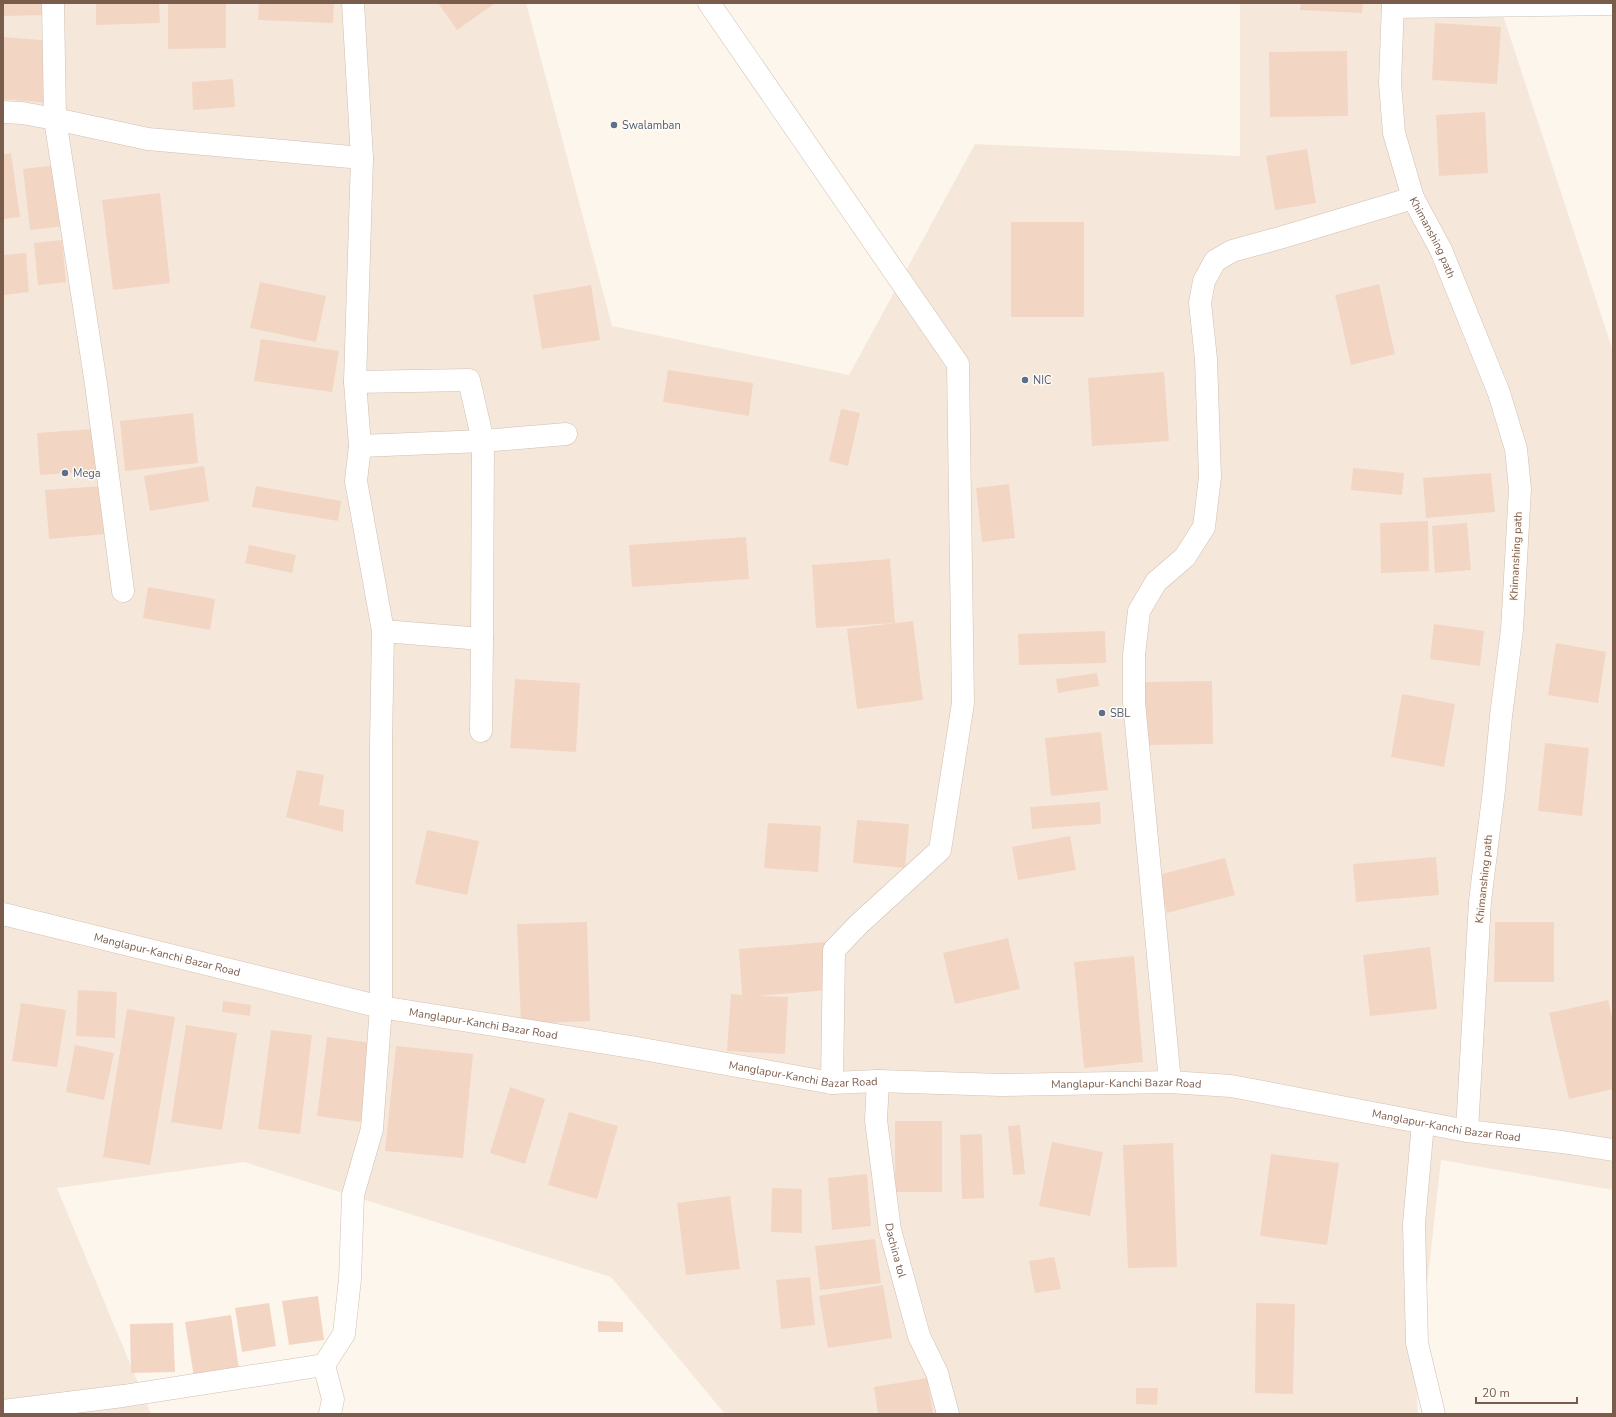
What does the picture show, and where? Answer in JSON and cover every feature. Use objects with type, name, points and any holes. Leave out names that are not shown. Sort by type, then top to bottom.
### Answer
[{"type":"street","points":[[53,3],[55,119],[96,384],[122,591]]},
{"type":"street","points":[[330,1414],[333,1399],[324,1365],[344,1334],[350,1279],[353,1194],[372,1129],[381,1006],[381,744],[384,631],[356,481],[360,446],[355,382],[362,158],[353,3]]},
{"type":"street","points":[[709,3],[958,364],[963,703],[940,850],[859,924],[834,950],[832,1083]]},
{"type":"street","points":[[1393,5],[1613,4]]},
{"type":"street","name":"Khimanshing path","points":[[1393,5],[1390,83],[1394,133],[1413,198],[1441,250],[1499,393],[1516,449],[1520,489],[1512,630],[1480,901],[1467,1132]]},
{"type":"street","points":[[3,112],[22,113],[55,119],[148,139],[362,158]]},
{"type":"street","points":[[1170,1082],[1134,702],[1134,655],[1139,611],[1156,582],[1185,557],[1204,527],[1210,477],[1206,359],[1200,303],[1204,280],[1215,260],[1232,251],[1413,198]]},
{"type":"street","points":[[355,382],[469,380],[483,441],[481,732]]},
{"type":"street","points":[[360,446],[483,441],[566,434]]},
{"type":"street","points":[[384,631],[482,638]]},
{"type":"street","name":"Manglapur-Kanchi Bazar Road","points":[[3,914],[381,1006],[832,1083],[878,1081],[1001,1085],[1170,1082],[1231,1086],[1467,1132],[1562,1142],[1613,1150]]},
{"type":"street","name":"Dachina tol","points":[[878,1081],[876,1120],[890,1230],[919,1336],[937,1373],[948,1414]]},
{"type":"street","points":[[1423,1123],[1414,1224],[1417,1343],[1434,1414]]},
{"type":"street","points":[[3,1411],[123,1396],[324,1365]]},
{"type":"shaded area","points":[[3,3],[526,3],[612,326],[849,375],[975,144],[1240,156],[1240,3],[1499,3],[1613,351],[1613,1190],[1441,1160],[1416,1384],[1418,1414],[725,1414],[611,1277],[244,1162],[57,1188],[151,1414],[3,1414]]},
{"type":"building","points":[[3,3],[45,3],[46,15],[3,16]]},
{"type":"building","points":[[96,3],[159,3],[160,23],[96,25]]},
{"type":"building","points":[[168,3],[226,3],[226,48],[168,49]]},
{"type":"building","points":[[259,3],[334,3],[333,23],[258,20]]},
{"type":"building","points":[[438,3],[493,3],[494,4],[457,30]]},
{"type":"building","points":[[1301,3],[1363,3],[1362,13],[1300,10]]},
{"type":"building","points":[[1435,23],[1501,27],[1497,84],[1432,80]]},
{"type":"building","points":[[3,37],[54,41],[49,103],[3,99]]},
{"type":"building","points":[[1347,51],[1348,116],[1270,117],[1269,52]]},
{"type":"building","points":[[233,79],[235,107],[193,110],[192,82]]},
{"type":"building","points":[[1485,112],[1488,173],[1439,176],[1436,115]]},
{"type":"building","points":[[1307,149],[1316,203],[1275,210],[1266,156]]},
{"type":"building","points":[[11,153],[20,217],[3,219],[3,155]]},
{"type":"building","points":[[57,165],[65,226],[30,230],[23,169]]},
{"type":"building","points":[[160,193],[170,283],[113,290],[102,200]]},
{"type":"building","points":[[1011,222],[1084,222],[1084,317],[1011,317]]},
{"type":"building","points":[[62,240],[66,282],[38,285],[34,243]]},
{"type":"building","points":[[26,253],[29,292],[3,295],[3,255]]},
{"type":"building","points":[[260,282],[326,296],[316,342],[250,328]]},
{"type":"building","points":[[1379,284],[1395,354],[1351,365],[1335,295]]},
{"type":"building","points":[[591,285],[600,340],[542,349],[533,295]]},
{"type":"building","points":[[261,339],[339,351],[332,392],[254,381]]},
{"type":"building","points":[[668,370],[753,383],[749,416],[663,402]]},
{"type":"building","points":[[1164,372],[1169,441],[1092,446],[1088,378]]},
{"type":"building","points":[[841,409],[860,413],[848,466],[829,461]]},
{"type":"building","points":[[193,413],[198,463],[125,471],[120,421]]},
{"type":"building","points":[[93,429],[96,471],[40,475],[37,433]]},
{"type":"building","points":[[204,466],[209,501],[150,511],[144,476]]},
{"type":"building","points":[[1353,468],[1404,473],[1402,495],[1351,490]]},
{"type":"building","points":[[1491,473],[1495,512],[1426,518],[1423,478]]},
{"type":"building","points":[[1009,484],[1015,538],[982,542],[976,488]]},
{"type":"building","points":[[102,486],[106,534],[49,539],[45,490]]},
{"type":"building","points":[[256,486],[341,501],[338,521],[252,507]]},
{"type":"building","points":[[1428,521],[1429,571],[1381,573],[1380,523]]},
{"type":"building","points":[[1467,523],[1471,570],[1435,573],[1432,526]]},
{"type":"building","points":[[746,537],[749,579],[632,587],[629,545]]},
{"type":"building","points":[[249,545],[296,555],[292,573],[245,563]]},
{"type":"building","points":[[890,559],[895,623],[816,628],[812,565]]},
{"type":"building","points":[[148,587],[215,599],[210,630],[143,618]]},
{"type":"building","points":[[913,621],[923,700],[857,709],[847,629]]},
{"type":"building","points":[[1434,624],[1484,631],[1480,666],[1430,659]]},
{"type":"building","points":[[1105,631],[1106,663],[1019,665],[1018,634]]},
{"type":"building","points":[[1556,643],[1606,652],[1598,703],[1548,695]]},
{"type":"building","points":[[1097,673],[1099,686],[1058,693],[1056,679]]},
{"type":"building","points":[[515,679],[580,683],[576,752],[510,748]]},
{"type":"building","points":[[1212,681],[1213,744],[1146,745],[1145,682]]},
{"type":"building","points":[[1402,694],[1455,704],[1444,767],[1391,757]]},
{"type":"building","points":[[1101,732],[1108,790],[1051,796],[1045,738]]},
{"type":"building","points":[[1545,743],[1589,748],[1582,816],[1538,811]]},
{"type":"building","points":[[297,770],[324,775],[319,805],[344,810],[343,832],[286,817]]},
{"type":"building","points":[[1100,802],[1101,824],[1032,829],[1030,807]]},
{"type":"building","points":[[857,820],[909,824],[905,868],[853,863]]},
{"type":"building","points":[[768,823],[821,826],[818,872],[764,868]]},
{"type":"building","points":[[427,830],[479,841],[467,895],[415,884]]},
{"type":"building","points":[[1070,836],[1076,870],[1018,880],[1012,847]]},
{"type":"building","points":[[1436,857],[1439,895],[1356,902],[1353,864]]},
{"type":"building","points":[[1225,858],[1235,895],[1167,913],[1158,875]]},
{"type":"building","points":[[587,922],[590,1021],[521,1024],[517,924]]},
{"type":"building","points":[[1495,922],[1554,922],[1554,982],[1494,982]]},
{"type":"building","points":[[1008,938],[1020,989],[955,1004],[943,953]]},
{"type":"building","points":[[826,942],[829,990],[757,996],[788,997],[785,1054],[727,1051],[731,994],[742,995],[739,949]]},
{"type":"building","points":[[1430,947],[1437,1009],[1370,1016],[1363,955]]},
{"type":"building","points":[[1134,956],[1143,1062],[1084,1068],[1074,962]]},
{"type":"building","points":[[78,990],[117,992],[115,1038],[76,1036]]},
{"type":"building","points":[[1608,1000],[1613,1022],[1613,1089],[1569,1099],[1549,1013]]},
{"type":"building","points":[[223,1001],[251,1005],[250,1016],[222,1012]]},
{"type":"building","points":[[21,1003],[66,1010],[57,1067],[12,1061]]},
{"type":"building","points":[[127,1009],[175,1017],[150,1165],[103,1157]]},
{"type":"building","points":[[186,1025],[237,1033],[222,1130],[171,1122]]},
{"type":"building","points":[[271,1030],[312,1035],[300,1134],[258,1129]]},
{"type":"building","points":[[327,1037],[372,1043],[362,1122],[317,1116]]},
{"type":"building","points":[[75,1045],[114,1053],[104,1100],[66,1092]]},
{"type":"building","points":[[396,1046],[473,1054],[463,1158],[385,1151]]},
{"type":"building","points":[[510,1087],[545,1099],[525,1164],[490,1153]]},
{"type":"building","points":[[569,1112],[618,1126],[597,1199],[548,1185]]},
{"type":"building","points":[[895,1121],[942,1121],[942,1192],[895,1192]]},
{"type":"building","points":[[1020,1125],[1025,1174],[1013,1175],[1008,1126]]},
{"type":"building","points":[[982,1134],[984,1198],[962,1199],[960,1135]]},
{"type":"building","points":[[1052,1142],[1103,1152],[1090,1216],[1039,1206]]},
{"type":"building","points":[[1173,1143],[1177,1267],[1128,1268],[1123,1145]]},
{"type":"building","points":[[1271,1154],[1339,1163],[1327,1245],[1260,1236]]},
{"type":"building","points":[[867,1174],[871,1226],[832,1230],[828,1178]]},
{"type":"building","points":[[772,1188],[802,1189],[802,1233],[771,1232]]},
{"type":"building","points":[[730,1196],[740,1269],[686,1275],[677,1203]]},
{"type":"building","points":[[875,1239],[881,1283],[820,1290],[815,1246]]},
{"type":"building","points":[[1054,1257],[1061,1289],[1035,1293],[1029,1261]]},
{"type":"building","points":[[810,1277],[815,1325],[781,1329],[776,1280]]},
{"type":"building","points":[[883,1285],[892,1338],[828,1348],[819,1296]]},
{"type":"building","points":[[318,1296],[324,1340],[289,1345],[282,1301]]},
{"type":"building","points":[[269,1303],[276,1346],[242,1352],[235,1308]]},
{"type":"building","points":[[1256,1303],[1295,1304],[1293,1394],[1255,1393]]},
{"type":"building","points":[[231,1315],[239,1370],[194,1377],[185,1322]]},
{"type":"building","points":[[598,1321],[623,1322],[623,1332],[598,1332]]},
{"type":"building","points":[[173,1323],[175,1372],[131,1373],[130,1324]]},
{"type":"building","points":[[927,1378],[933,1413],[878,1414],[874,1387]]},
{"type":"building","points":[[1136,1388],[1158,1388],[1157,1405],[1136,1404]]},
{"type":"place","name":"Swalamban","points":[[614,125]]},
{"type":"place","name":"NIC","points":[[1025,380]]},
{"type":"place","name":"Mega","points":[[65,473]]},
{"type":"place","name":"SBL","points":[[1102,713]]}]
